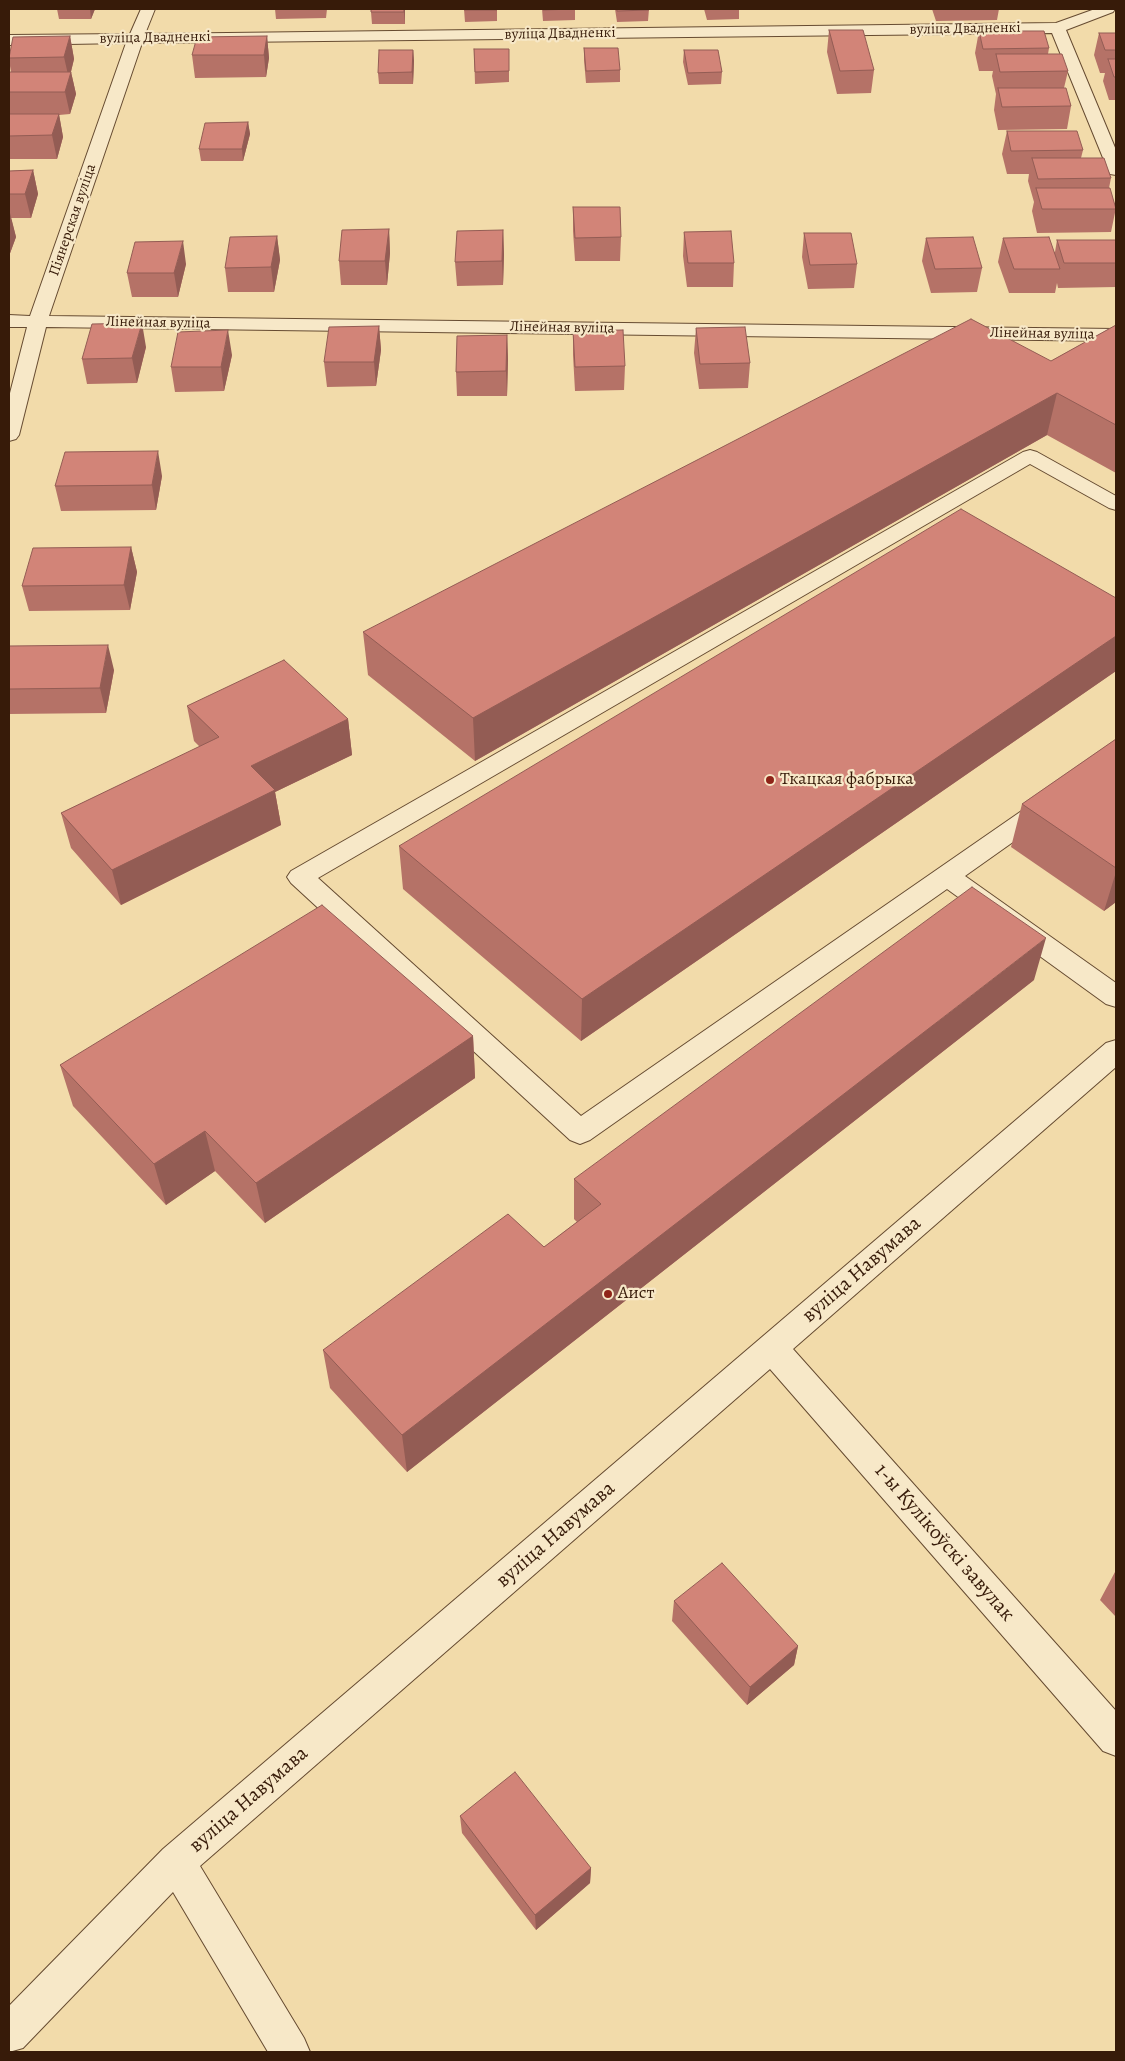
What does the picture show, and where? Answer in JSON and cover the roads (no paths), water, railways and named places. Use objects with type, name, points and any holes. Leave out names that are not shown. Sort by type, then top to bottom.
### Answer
[{"type":"street","name":"Піянерская вуліца","points":[[9,435],[38,321],[136,38],[148,9]]},
{"type":"street","name":"вуліца Двадненкі","points":[[9,40],[1058,28],[1108,9]]},
{"type":"street","points":[[1058,28],[1116,170]]},
{"type":"street","name":"Лінейная вуліца","points":[[9,321],[1116,334]]},
{"type":"street","points":[[1060,797],[580,1132],[300,877],[1030,456],[1116,504]]},
{"type":"street","points":[[947,876],[1116,997]]},
{"type":"street","name":"вуліца Навумава","points":[[9,2034],[176,1862],[1116,1051]]},
{"type":"street","name":"1-ы Кулікоўскі завулак","points":[[772,1348],[1116,1738]]},
{"type":"street","points":[[176,1862],[290,2052]]},
{"type":"place","name":"Ткацкая фабрыка","points":[[770,780]]},
{"type":"place","name":"Аист","points":[[608,1294]]}]
